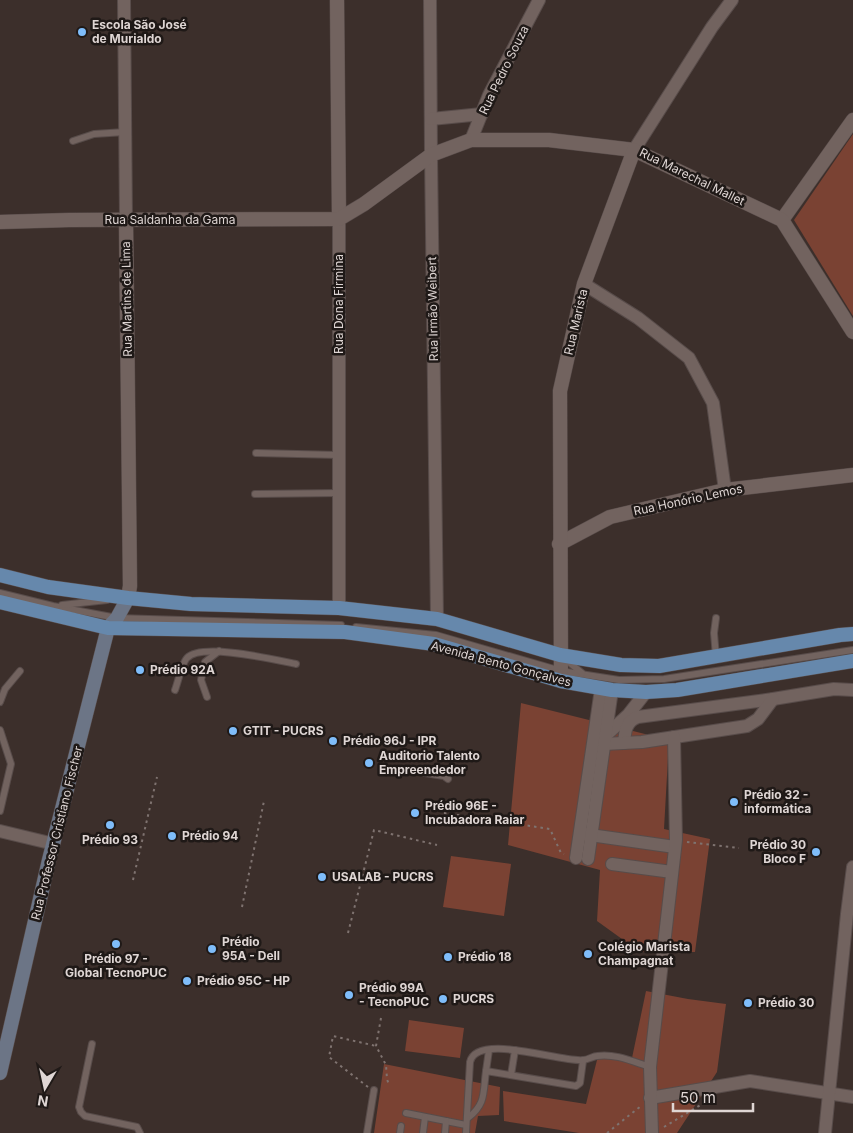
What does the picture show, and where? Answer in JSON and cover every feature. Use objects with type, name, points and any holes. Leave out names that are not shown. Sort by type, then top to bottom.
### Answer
[{"type":"main road","name":"Avenida Bento Gonçalves","points":[[0,575],[48,587],[128,598],[191,604],[339,608],[437,619],[560,655],[621,666],[659,666],[853,634]]},
{"type":"main road","name":"Rua Professor Cristiano Fischer","points":[[0,1073],[54,844],[113,623],[128,598]]},
{"type":"main road","name":"Avenida Bento Gonçalves","points":[[0,602],[113,623],[345,632],[434,644],[561,676],[606,690],[646,692],[677,690],[848,656]]},
{"type":"street","name":"Rua Martins de Lima","points":[[124,0],[130,586],[128,598]]},
{"type":"street","name":"Rua Dona Firmina","points":[[337,0],[339,608]]},
{"type":"street","name":"Rua Irmão Weibert","points":[[430,0],[430,155],[437,619]]},
{"type":"street","name":"Rua Pedro Souza","points":[[471,140],[489,95],[539,0]]},
{"type":"street","name":"Rua Marista","points":[[561,676],[559,544],[560,391],[584,284],[634,150],[712,27],[732,0]]},
{"type":"street","points":[[431,119],[482,114]]},
{"type":"street","points":[[853,120],[782,220],[853,332]]},
{"type":"street","name":"Rua Marechal Mallet","points":[[339,219],[364,204],[430,155],[471,140],[549,140],[634,150],[782,220]]},
{"type":"street","name":"Rua Saldanha da Gama","points":[[0,222],[339,219]]},
{"type":"street","points":[[584,284],[638,318],[689,358],[713,403],[725,490]]},
{"type":"street","name":"Rua Honório Lemos","points":[[559,544],[610,517],[725,490],[853,475]]},
{"type":"street","points":[[624,743],[628,724],[632,719],[638,717],[834,689],[853,690]]},
{"type":"street","points":[[582,859],[603,733],[606,690]]},
{"type":"street","points":[[586,834],[603,733],[628,715],[646,692]]},
{"type":"street","points":[[603,733],[624,743],[747,726],[758,719],[773,699]]},
{"type":"street","points":[[657,1131],[650,1098],[650,1067],[675,844],[674,737]]},
{"type":"street","points":[[0,831],[54,844]]},
{"type":"street","points":[[586,834],[675,844]]},
{"type":"street","points":[[612,864],[672,872]]},
{"type":"street","points":[[825,1133],[853,867]]},
{"type":"street","points":[[650,1098],[750,1082],[853,1097]]},
{"type":"lane","points":[[73,141],[94,134],[125,132]]},
{"type":"lane","points":[[256,454],[339,456]]},
{"type":"lane","points":[[255,494],[339,494]]},
{"type":"lane","points":[[0,593],[113,623]]},
{"type":"lane","points":[[53,606],[128,598]]},
{"type":"lane","points":[[53,606],[113,623]]},
{"type":"lane","points":[[716,618],[714,633],[716,657]]},
{"type":"lane","points":[[848,656],[853,646]]},
{"type":"lane","points":[[175,690],[186,658],[195,652],[219,651],[296,664]]},
{"type":"lane","points":[[207,697],[201,680],[205,662],[219,651]]},
{"type":"lane","points":[[561,676],[583,674],[619,680],[664,679],[848,656],[853,652]]},
{"type":"lane","points":[[560,655],[583,674]]},
{"type":"lane","points":[[0,702],[5,689],[20,671]]},
{"type":"lane","points":[[561,676],[583,674]]},
{"type":"lane","points":[[0,730],[12,764],[0,811]]},
{"type":"lane","points":[[425,773],[444,776],[448,779]]},
{"type":"lane","points":[[92,1044],[80,1107],[81,1112],[85,1116],[137,1127],[140,1133]]},
{"type":"lane","points":[[467,1122],[482,1104],[489,1050]]},
{"type":"lane","points":[[466,1133],[471,1057],[481,1051],[515,1050],[583,1060],[606,1055],[650,1067]]},
{"type":"lane","points":[[511,1075],[515,1050]]},
{"type":"lane","points":[[486,1071],[576,1086],[580,1083],[583,1060]]},
{"type":"lane","points":[[367,1133],[374,1090]]},
{"type":"lane","points":[[406,1113],[446,1121],[467,1122]]},
{"type":"lane","points":[[423,1133],[425,1117]]},
{"type":"lane","points":[[445,1133],[446,1121]]},
{"type":"path","points":[[133,880],[157,777]]},
{"type":"path","points":[[242,907],[264,801]]},
{"type":"path","points":[[444,813],[550,829],[561,853],[582,859]]},
{"type":"path","points":[[348,933],[374,830],[437,845]]},
{"type":"path","points":[[675,844],[739,848]]},
{"type":"path","points":[[381,1018],[376,1046],[386,1065],[389,1085]]},
{"type":"path","points":[[374,1090],[329,1057],[333,1036],[376,1046]]},
{"type":"path","points":[[607,1133],[650,1098]]},
{"type":"path","points":[[657,1131],[709,1099]]},
{"type":"shaded area","points":[[853,134],[853,316],[794,220]]},
{"type":"shaded area","points":[[521,703],[669,740],[664,829],[710,839],[695,952],[640,952],[597,921],[600,870],[508,845]]},
{"type":"shaded area","points":[[451,856],[511,864],[504,916],[443,907]]},
{"type":"shaded area","points":[[646,991],[726,1004],[717,1072],[677,1133],[579,1133],[504,1121],[503,1091],[586,1104],[598,1056],[632,1058]]},
{"type":"shaded area","points":[[409,1020],[464,1028],[460,1058],[405,1051]]},
{"type":"shaded area","points":[[384,1064],[500,1087],[499,1115],[478,1116],[475,1133],[374,1133]]},
{"type":"place","name":"Escola São José de Murialdo","points":[[82,32]]},
{"type":"place","name":"Prédio 92A","points":[[140,670]]},
{"type":"place","name":"GTIT - PUCRS","points":[[233,731]]},
{"type":"place","name":"Prédio 96J - IPR","points":[[333,741]]},
{"type":"place","name":"Auditorio Talento Empreendedor","points":[[369,763]]},
{"type":"place","name":"Prédio 32 - informática","points":[[734,802]]},
{"type":"place","name":"Prédio 96E - Incubadora Raiar","points":[[415,813]]},
{"type":"place","name":"Prédio 93","points":[[110,825]]},
{"type":"place","name":"Prédio 94","points":[[172,836]]},
{"type":"place","name":"Prédio 30 Bloco F","points":[[816,852]]},
{"type":"place","name":"USALAB - PUCRS","points":[[322,877]]},
{"type":"place","name":"Prédio 97 - Global TecnoPUC","points":[[116,944]]},
{"type":"place","name":"Prédio 95A - Dell","points":[[212,949]]},
{"type":"place","name":"Colégio Marista Champagnat","points":[[588,954]]},
{"type":"place","name":"Prédio 18","points":[[448,957]]},
{"type":"place","name":"Prédio 95C - HP","points":[[187,981]]},
{"type":"place","name":"Prédio 99A - TecnoPUC","points":[[349,995]]},
{"type":"place","name":"PUCRS","points":[[443,999]]},
{"type":"place","name":"Prédio 30","points":[[748,1003]]}]
